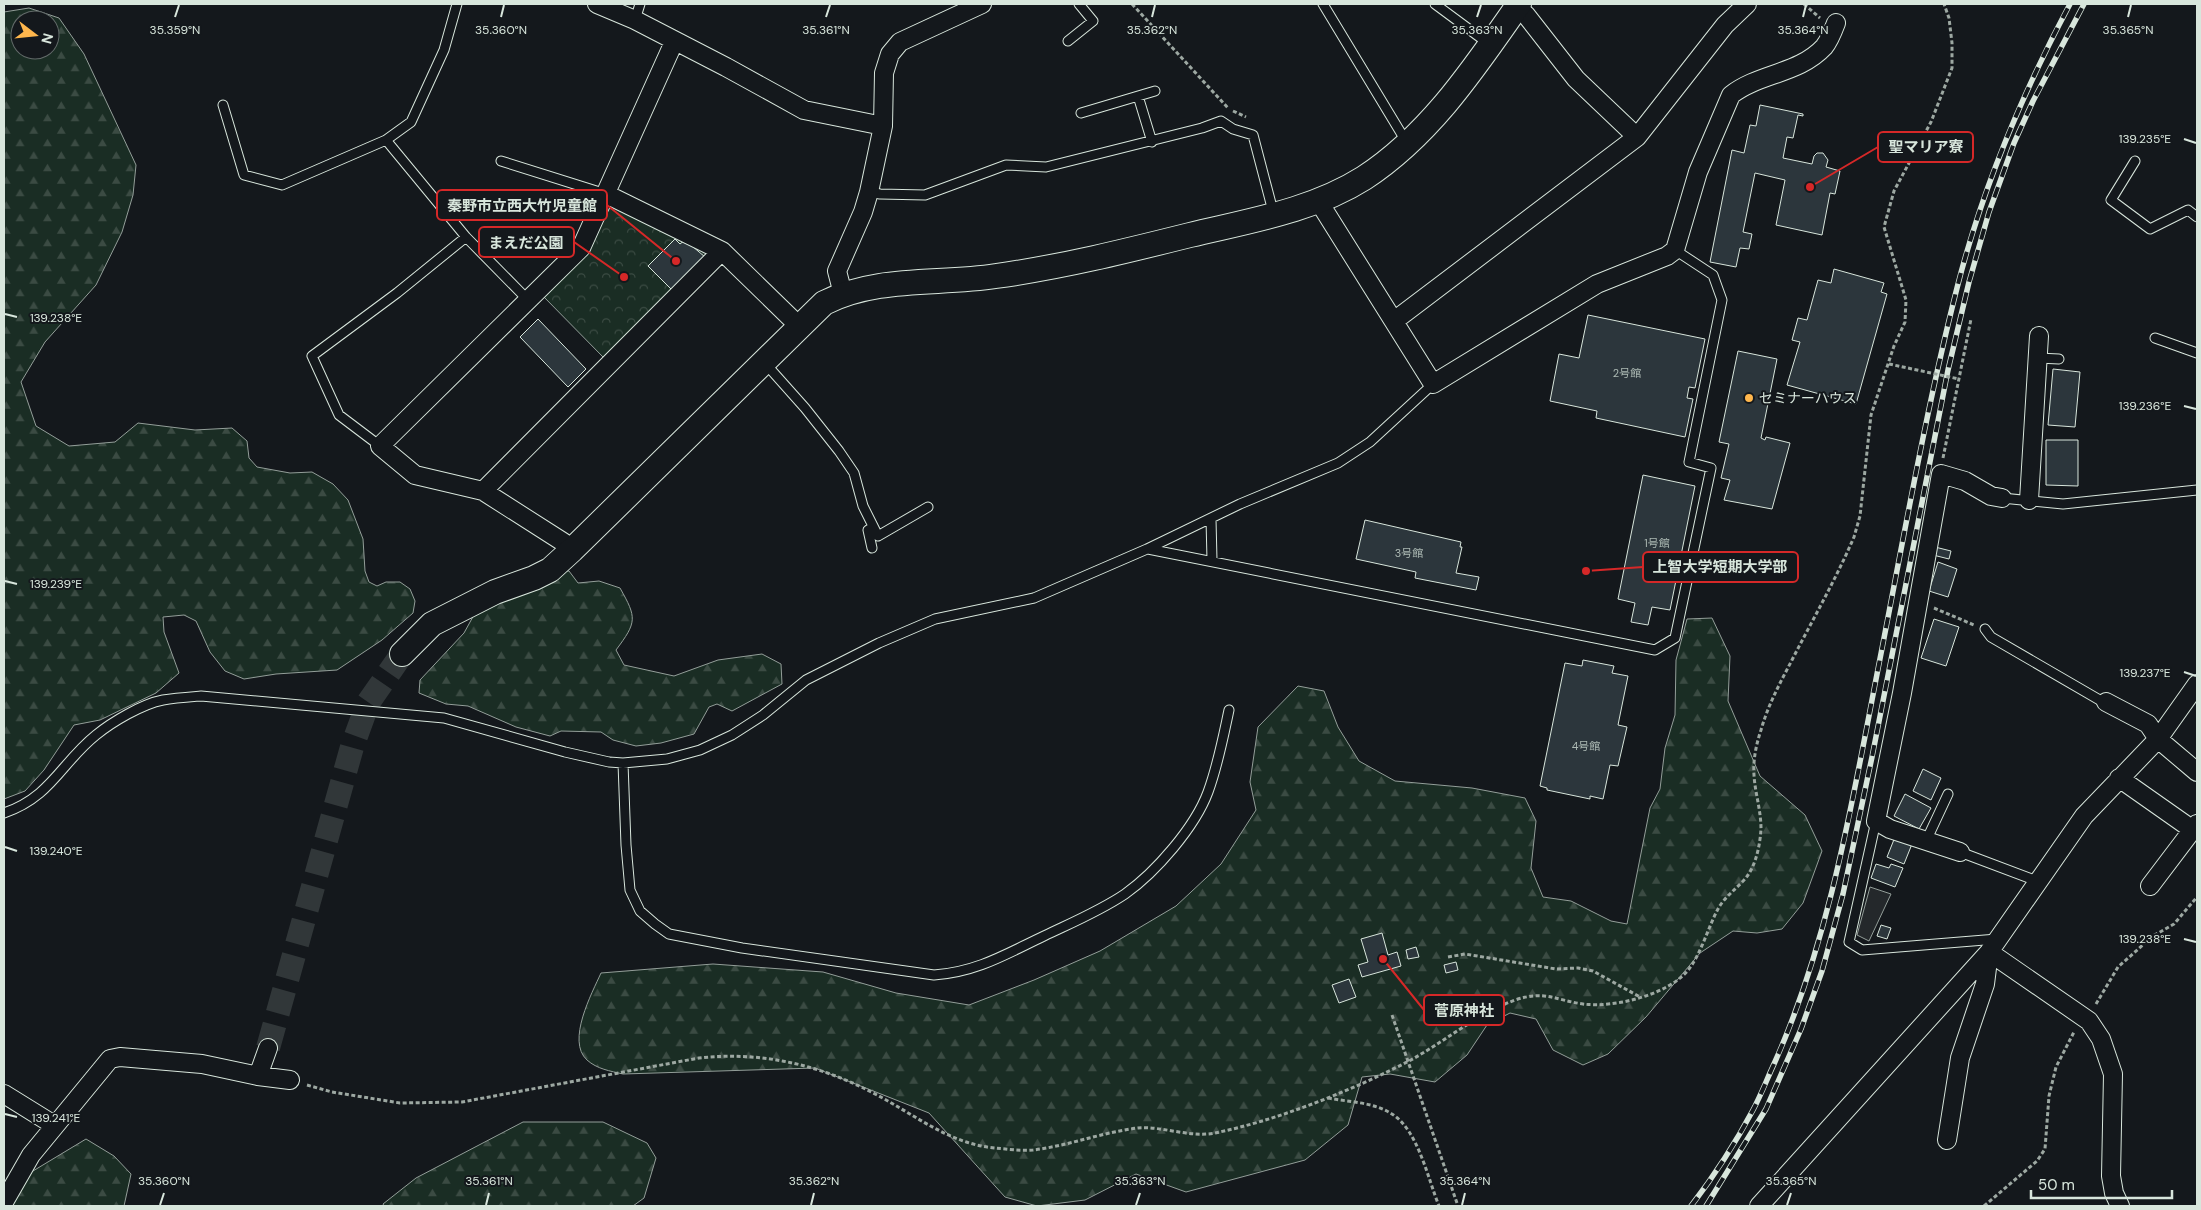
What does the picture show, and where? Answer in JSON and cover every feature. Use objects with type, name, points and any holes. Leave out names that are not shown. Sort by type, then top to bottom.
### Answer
[{"type":"street","points":[[597,4],[637,12],[674,42],[726,67],[804,110],[883,126]]},
{"type":"street","points":[[843,294],[837,271],[863,212],[869,192],[883,126],[884,73],[890,54],[900,42],[982,4]]},
{"type":"street","points":[[1394,321],[1637,137],[1725,24],[1747,4]]},
{"type":"street","points":[[402,654],[432,624],[495,592],[550,570],[824,303],[843,294],[878,286],[990,277],[1053,268],[1274,215],[1320,200],[1363,178],[1407,144],[1445,106],[1518,6],[1576,79],[1637,137]]},
{"type":"street","points":[[1320,200],[1324,210],[1433,384],[1598,284],[1667,256],[1675,250],[1698,172],[1732,95],[1740,88],[1797,66],[1807,60],[1824,46],[1836,23]]},
{"type":"street","points":[[572,550],[563,542],[483,491],[415,475],[380,446],[527,299],[581,248],[674,42]]},
{"type":"street","points":[[606,194],[722,251],[799,326]]},
{"type":"street","points":[[483,491],[722,251]]},
{"type":"street","points":[[2030,500],[2039,336]]},
{"type":"street","points":[[1960,852],[1890,829],[1876,821],[1902,693],[1941,474],[1965,481],[1991,496],[2002,498]]},
{"type":"street","points":[[1760,1206],[1993,945],[2084,816],[2158,739],[2197,684]]},
{"type":"street","points":[[2106,702],[2148,724],[2158,739],[2197,772]]},
{"type":"street","points":[[2119,778],[2195,827],[2150,886]]},
{"type":"street","points":[[1993,945],[2084,1018],[2101,1039],[2113,1074],[2111,1176],[2114,1193],[2120,1206]]},
{"type":"street","points":[[1947,1140],[1960,1058],[1985,984],[1993,945]]},
{"type":"street","points":[[258,1076],[268,1048]]},
{"type":"street","points":[[4,1202],[31,1155],[110,1059],[120,1057],[202,1064],[258,1076],[290,1080]]},
{"type":"street","points":[[4,1094],[54,1125]]},
{"type":"lane","points":[[223,105],[244,175],[282,185],[386,140],[411,122],[444,50],[457,4]]},
{"type":"lane","points":[[1068,41],[1093,21],[1079,4]]},
{"type":"lane","points":[[1323,4],[1407,144]]},
{"type":"lane","points":[[1435,4],[1490,45]]},
{"type":"lane","points":[[1081,113],[1155,92]]},
{"type":"lane","points":[[1138,96],[1152,142]]},
{"type":"lane","points":[[869,192],[925,195],[1006,165],[1046,167],[1152,142],[1221,121],[1233,129],[1253,135],[1274,215]]},
{"type":"lane","points":[[386,140],[466,238],[527,299]]},
{"type":"lane","points":[[501,161],[606,194]]},
{"type":"lane","points":[[2136,161],[2112,200],[2150,229],[2188,210],[2197,217]]},
{"type":"lane","points":[[380,446],[339,415],[312,356],[466,238]]},
{"type":"lane","points":[[1147,549],[1212,560],[1655,650],[1675,638],[1711,468],[1690,462],[1722,300],[1713,275],[1675,250]]},
{"type":"lane","points":[[2155,338],[2197,353]]},
{"type":"lane","points":[[2038,358],[2058,359]]},
{"type":"lane","points":[[764,362],[805,408],[854,473],[863,506],[878,536],[928,507]]},
{"type":"lane","points":[[4,813],[18,808],[43,792],[95,735],[127,715],[162,700],[201,696],[444,718],[565,752],[623,763],[667,759],[700,750],[732,735],[763,715],[806,680],[879,643],[935,619],[1034,598],[1147,549],[1240,504],[1338,463],[1370,442],[1433,384]]},
{"type":"lane","points":[[2002,498],[2063,504],[2197,490]]},
{"type":"lane","points":[[1210,519],[1212,560]]},
{"type":"lane","points":[[872,548],[868,530],[873,527]]},
{"type":"lane","points":[[1985,629],[1991,636],[2106,702]]},
{"type":"lane","points":[[623,763],[626,845],[630,890],[640,911],[669,934],[742,948],[934,976],[954,974],[978,968],[1125,894],[1175,845],[1191,824],[1208,793],[1222,743],[1228,710]]},
{"type":"lane","points":[[1926,841],[1948,794]]},
{"type":"lane","points":[[1876,821],[1849,942],[1862,950],[1993,945]]},
{"type":"lane","points":[[1960,852],[2037,881]]},
{"type":"path","points":[[1132,4],[1229,110],[1254,120],[1253,135]]},
{"type":"path","points":[[290,1080],[364,1098],[400,1103],[436,1104],[478,1100],[699,1058],[720,1055],[758,1056],[801,1064],[834,1074],[877,1094],[939,1131],[962,1141],[984,1147],[1031,1150],[1141,1128],[1209,1134],[1255,1123],[1327,1098],[1408,1061],[1516,1000],[1545,995],[1570,1002],[1597,1005],[1615,1004],[1640,997],[1667,986],[1682,977],[1691,967],[1720,905],[1732,890],[1747,877],[1756,857],[1761,833],[1760,811],[1754,776],[1755,751],[1761,727],[1774,694],[1854,537],[1860,516],[1871,415],[1905,322],[1906,300],[1884,226],[1894,191],[1931,122],[1952,68],[1949,18],[1944,4]]},
{"type":"path","points":[[1941,474],[1971,319]]},
{"type":"path","points":[[1889,364],[1959,379]]},
{"type":"path","points":[[1917,601],[1985,629]]},
{"type":"path","points":[[1984,1206],[2037,1162],[2045,1150],[2048,1096],[2056,1068],[2084,1018],[2118,966],[2153,936],[2174,924],[2197,898]]},
{"type":"path","points":[[1448,957],[1465,954],[1551,968],[1578,968],[1593,971],[1640,997]]},
{"type":"path","points":[[1392,1015],[1458,1206]]},
{"type":"path","points":[[1327,1098],[1372,1106],[1392,1114],[1407,1128],[1439,1206]]},
{"type":"green space","points":[[29,8],[35,10],[16,10]]},
{"type":"green space","points":[[10,11],[10,60],[60,60],[60,19],[84,54],[136,165],[133,195],[122,232],[96,285],[45,342],[21,382],[36,426],[69,446],[115,442],[138,423],[195,430],[232,428],[247,441],[249,458],[257,467],[290,473],[312,472],[333,484],[348,500],[363,539],[365,571],[369,582],[377,586],[386,582],[400,582],[410,589],[415,601],[413,613],[382,640],[337,670],[276,674],[244,679],[225,671],[210,652],[196,621],[184,615],[163,617],[164,632],[179,673],[156,693],[100,720],[74,725],[44,770],[25,791],[4,799],[4,12]]},
{"type":"green space","points":[[615,206],[705,248],[706,258],[603,357],[542,295],[606,210]]},
{"type":"green space","points":[[552,570],[569,571],[578,583],[599,581],[620,588],[632,613],[631,626],[628,633],[616,650],[624,665],[674,676],[718,660],[762,654],[781,664],[782,684],[732,711],[717,704],[709,707],[694,734],[661,743],[636,746],[613,740],[601,732],[561,731],[550,736],[516,727],[468,706],[446,704],[419,693],[420,680],[464,633],[475,613]]},
{"type":"green space","points":[[1712,618],[1730,656],[1728,701],[1760,776],[1805,815],[1822,851],[1803,903],[1782,929],[1757,933],[1733,931],[1700,953],[1646,1017],[1608,1054],[1583,1065],[1553,1050],[1536,1019],[1510,1013],[1487,1025],[1467,1055],[1435,1082],[1390,1074],[1362,1077],[1348,1125],[1305,1160],[1186,1192],[1136,1174],[1085,1200],[1037,1206],[1005,1197],[929,1113],[815,1068],[623,1074],[595,1066],[581,1052],[579,1041],[583,1017],[601,973],[713,964],[823,972],[896,993],[969,1005],[1034,980],[1100,951],[1176,906],[1221,864],[1256,810],[1250,782],[1258,727],[1298,686],[1324,691],[1338,727],[1359,761],[1395,781],[1472,788],[1525,798],[1536,821],[1531,868],[1543,897],[1571,901],[1611,921],[1627,924],[1650,808],[1660,789],[1665,748],[1675,715],[1676,660],[1687,619]]},
{"type":"green space","points":[[523,1122],[603,1122],[647,1143],[656,1158],[644,1198],[633,1206],[384,1206],[383,1204],[416,1178]]},
{"type":"green space","points":[[86,1139],[114,1156],[131,1174],[124,1206],[7,1206],[23,1177]]},
{"type":"shaded area","points":[[1870,887],[1891,894],[1869,941],[1857,935]]},
{"type":"building","points":[[1760,105],[1803,114],[1803,116],[1798,115],[1793,138],[1787,137],[1783,158],[1812,164],[1817,153],[1823,153],[1828,160],[1826,167],[1840,171],[1835,194],[1830,193],[1822,235],[1776,225],[1785,180],[1755,173],[1743,232],[1752,234],[1749,249],[1740,248],[1736,267],[1710,262],[1732,150],[1744,153],[1750,125],[1756,126]]},
{"type":"building","points":[[675,239],[680,244],[685,240],[705,257],[671,289],[648,266]]},
{"type":"building","points":[[1834,269],[1884,283],[1881,292],[1887,294],[1856,404],[1787,385],[1800,342],[1792,340],[1798,318],[1807,320],[1818,280],[1831,283]]},
{"type":"building","points":[[1588,315],[1705,339],[1695,388],[1689,387],[1687,398],[1693,399],[1685,437],[1596,418],[1597,411],[1550,401],[1559,354],[1579,358]]},
{"type":"building","points":[[538,319],[586,369],[568,387],[520,337]]},
{"type":"building","name":"セミナーハウス","points":[[1738,351],[1777,359],[1761,438],[1765,440],[1766,437],[1790,443],[1772,509],[1724,500],[1730,480],[1721,478],[1729,444],[1719,442]]},
{"type":"building","points":[[2053,369],[2080,372],[2075,427],[2048,425]]},
{"type":"building","points":[[2046,440],[2078,440],[2078,486],[2046,485]]},
{"type":"building","points":[[1643,475],[1695,486],[1670,610],[1652,607],[1648,625],[1631,622],[1635,603],[1618,599]]},
{"type":"building","points":[[1365,520],[1461,542],[1460,547],[1462,547],[1456,573],[1479,577],[1476,590],[1415,578],[1416,572],[1356,559]]},
{"type":"building","points":[[1935,547],[1951,551],[1949,559],[1933,555]]},
{"type":"building","points":[[1938,562],[1957,569],[1948,597],[1929,591]]},
{"type":"building","points":[[1934,619],[1959,627],[1946,666],[1921,658]]},
{"type":"building","points":[[1583,660],[1614,666],[1612,673],[1628,676],[1618,725],[1627,727],[1618,766],[1610,765],[1603,799],[1590,796],[1590,799],[1547,790],[1547,788],[1540,786],[1565,663],[1582,666]]},
{"type":"building","points":[[1923,769],[1941,778],[1931,800],[1913,791]]},
{"type":"building","points":[[1905,794],[1931,808],[1919,829],[1894,816]]},
{"type":"building","points":[[1895,837],[1912,844],[1904,864],[1887,857]]},
{"type":"building","points":[[1876,864],[1889,868],[1891,864],[1903,868],[1895,887],[1871,878]]},
{"type":"building","points":[[1881,925],[1891,928],[1887,939],[1877,936]]},
{"type":"building","points":[[1382,933],[1388,955],[1397,952],[1401,966],[1362,977],[1358,965],[1368,962],[1361,939]]},
{"type":"building","points":[[1416,947],[1419,957],[1408,959],[1406,950]]},
{"type":"building","points":[[1456,962],[1458,970],[1446,973],[1444,965]]},
{"type":"building","points":[[1349,979],[1356,997],[1339,1003],[1332,985]]},
{"type":"tunnel","points":[[268,1048],[352,747],[368,703],[402,654]]},
{"type":"railway","points":[[1691,1206],[1724,1160],[1756,1104],[1793,1017],[1810,968],[1825,919],[1859,769],[1925,430],[1957,288],[1991,178],[2020,107],[2070,4]]},
{"type":"railway","points":[[1706,1206],[1766,1109],[1801,1029],[1822,971],[1843,894],[1872,757],[1948,370],[1969,282],[1989,212],[2014,143],[2033,101],[2084,4]]},
{"type":"place","name":"聖マリア寮","points":[[1810,187]]},
{"type":"place","name":"秦野市立西大竹児童館","points":[[676,261]]},
{"type":"place","name":"まえだ公園","points":[[624,277]]},
{"type":"place","name":"セミナーハウス","points":[[1749,398]]},
{"type":"place","name":"上智大学短期大学部","points":[[1586,571]]},
{"type":"place","name":"菅原神社","points":[[1383,959]]}]
